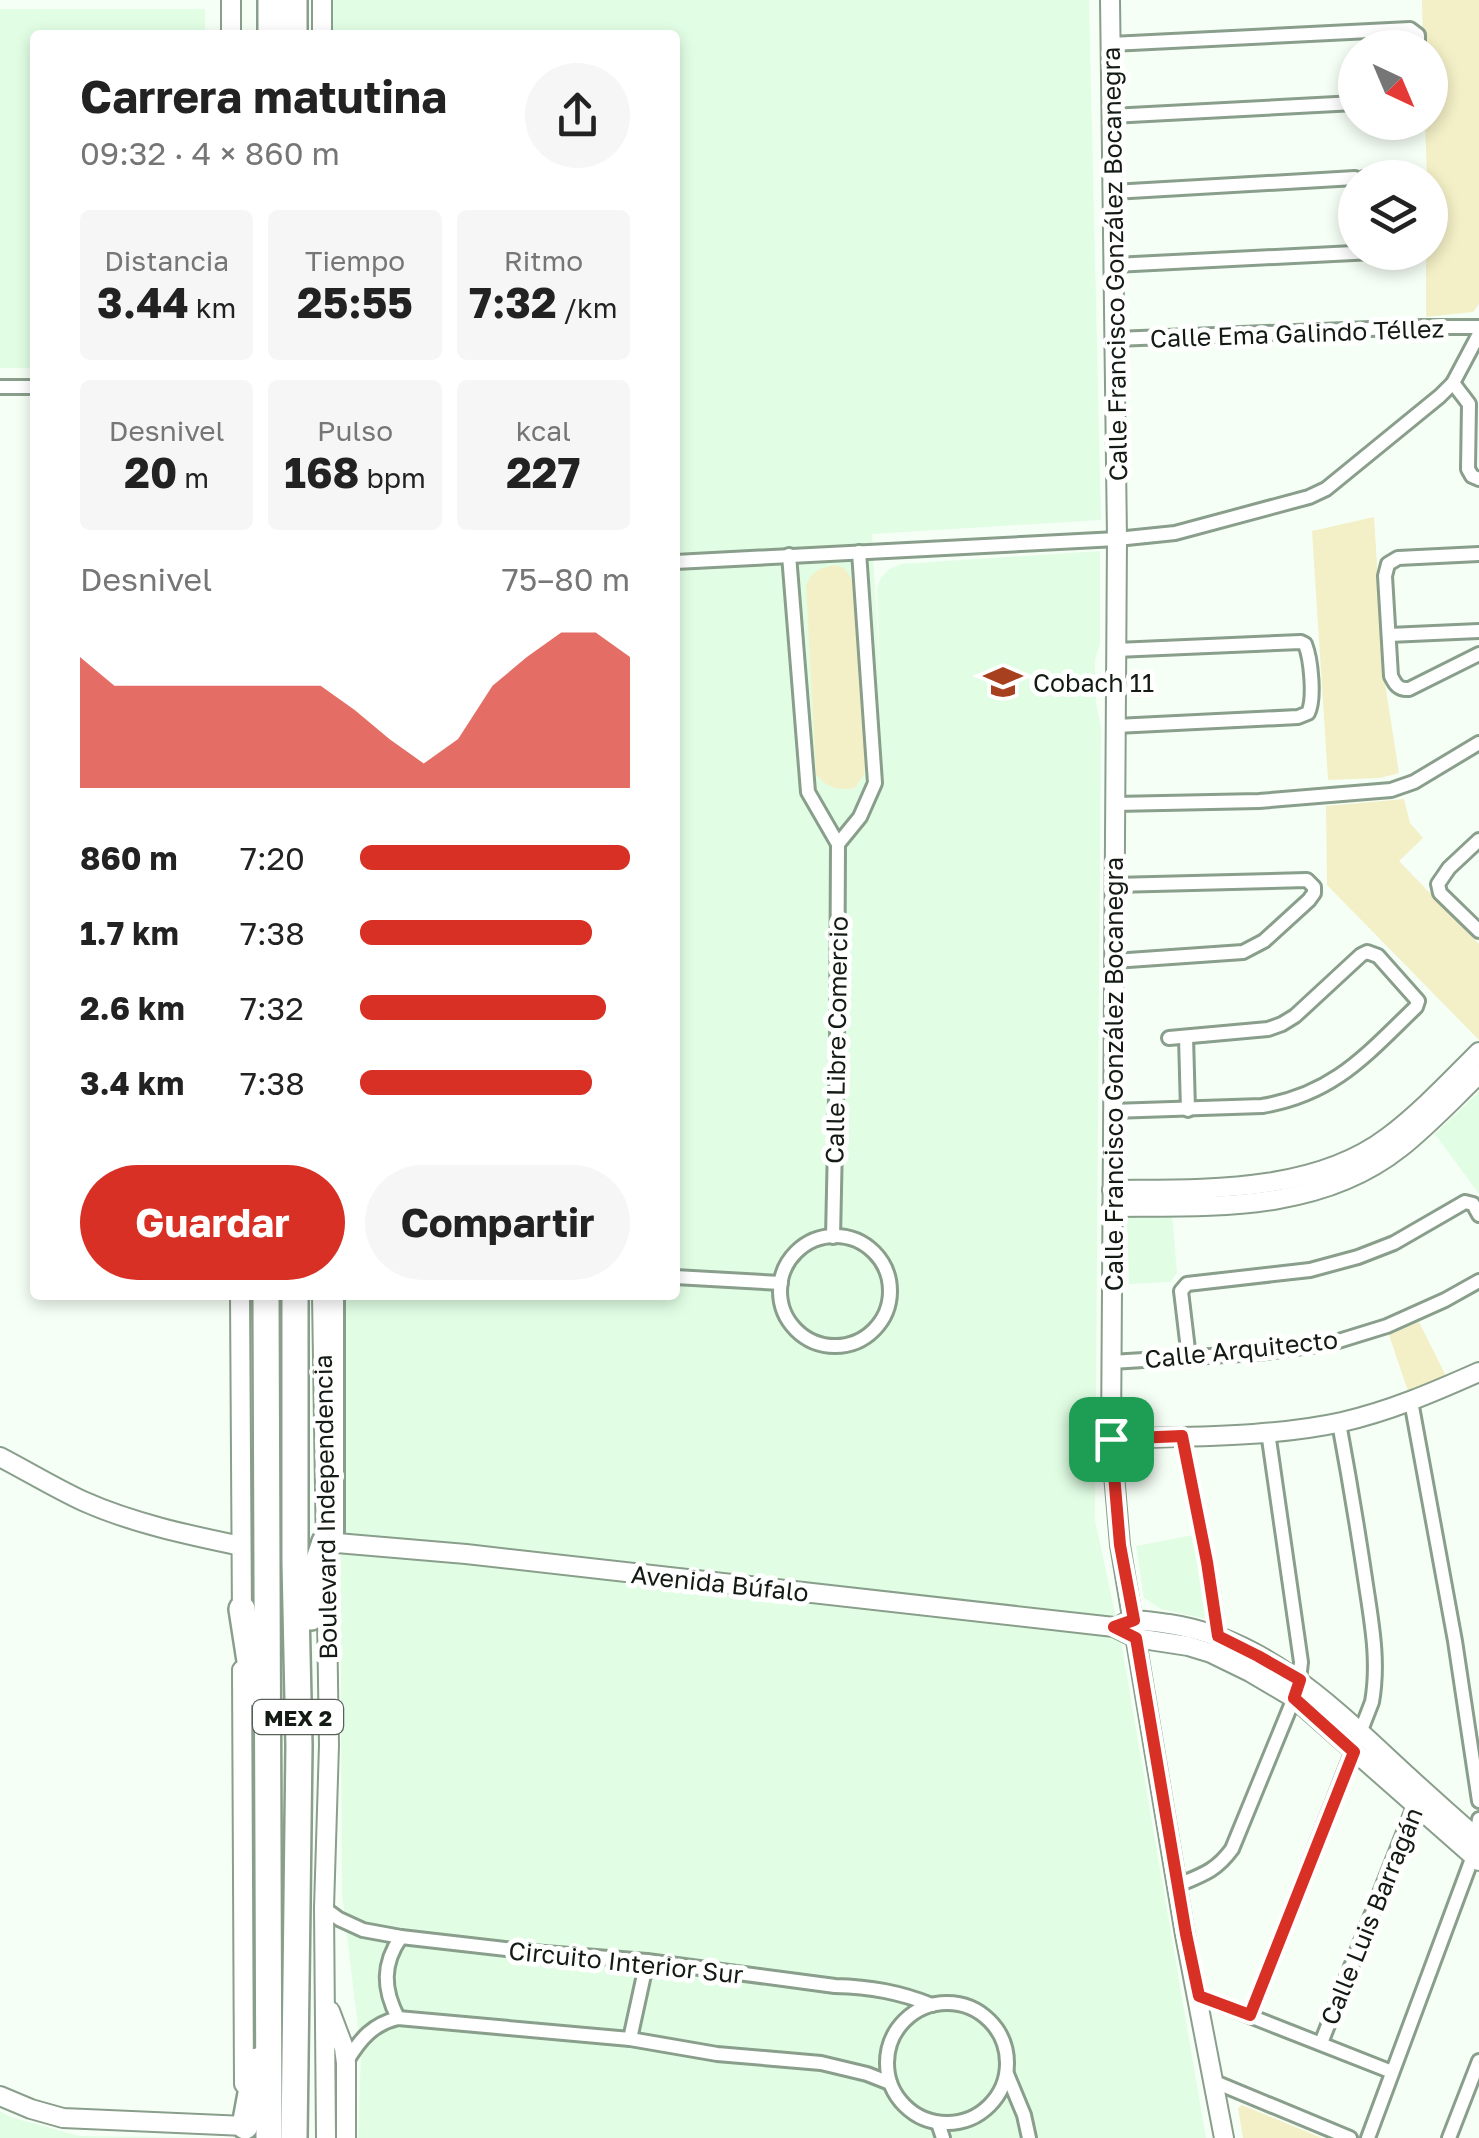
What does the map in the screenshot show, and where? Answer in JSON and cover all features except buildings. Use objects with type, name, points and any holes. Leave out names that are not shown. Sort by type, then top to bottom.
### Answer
[{"type":"highway","points":[[271,0],[271,30]]},
{"type":"highway","points":[[294,0],[294,30]]},
{"type":"highway","name":"MEX 2","points":[[266,1300],[268,2138]]},
{"type":"highway","name":"MEX 2","points":[[294,2138],[299,1746],[296,1300]]},
{"type":"highway","points":[[299,1746],[314,1574],[331,1542]]},
{"type":"highway","points":[[242,1609],[268,1774]]},
{"type":"highway","points":[[245,2132],[268,1996]]},
{"type":"highway","points":[[294,2070],[309,2138]]},
{"type":"main road","points":[[231,0],[231,30]]},
{"type":"main road","points":[[322,0],[322,30]]},
{"type":"main road","name":"Calle Francisco González Bocanegra","points":[[1110,0],[1117,539],[1111,1439],[1120,1545],[1224,2138]]},
{"type":"main road","points":[[1324,1181],[1386,1138],[1479,1052]]},
{"type":"main road","points":[[1112,1199],[1324,1181],[1372,1168],[1400,1148],[1479,1074]]},
{"type":"main road","points":[[0,1457],[103,1509],[241,1546],[240,1300]]},
{"type":"main road","name":"Boulevard Independencia","points":[[322,1300],[331,1488],[324,1908],[326,2138]]},
{"type":"main road","points":[[1111,1439],[1268,1432],[1339,1422],[1411,1402],[1479,1372]]},
{"type":"main road","name":"Avenida Búfalo","points":[[331,1542],[1135,1629]]},
{"type":"main road","name":"MEX 2","points":[[241,1546],[245,2132]]},
{"type":"main road","points":[[1135,1629],[1173,1624],[1218,1636],[1258,1656],[1297,1689],[1360,1732],[1418,1797]]},
{"type":"main road","points":[[1135,1629],[1211,1653],[1297,1689],[1354,1752],[1477,1843]]},
{"type":"main road","points":[[325,1998],[344,2048],[346,2138]]},
{"type":"main road","points":[[0,2096],[63,2118],[245,2132]]},
{"type":"street","points":[[1111,44],[1338,33]]},
{"type":"street","points":[[1112,116],[1338,104]]},
{"type":"street","points":[[1113,192],[1338,179]]},
{"type":"street","points":[[1114,266],[1338,254]]},
{"type":"street","name":"Calle Ema Galindo Téllez","points":[[1114,338],[1402,328],[1479,331]]},
{"type":"street","points":[[680,562],[1117,539],[1175,533],[1309,498],[1342,478],[1453,384],[1479,331]]},
{"type":"street","points":[[1453,384],[1474,404],[1468,469],[1476,477]]},
{"type":"street","points":[[0,387],[30,387]]},
{"type":"street","points":[[790,554],[808,792],[838,844],[860,817],[875,784],[858,552]]},
{"type":"street","points":[[1479,554],[1398,558],[1388,564],[1385,576],[1391,676],[1397,686],[1403,690],[1479,654]]},
{"type":"street","points":[[1389,635],[1479,631]]},
{"type":"street","points":[[1116,650],[1301,642],[1309,652],[1312,705],[1308,713],[1298,717],[1116,726]]},
{"type":"street","points":[[1115,804],[1258,801],[1391,790],[1414,782],[1479,743]]},
{"type":"street","points":[[1479,840],[1438,884],[1440,893],[1479,930]]},
{"type":"street","name":"Calle Libre Comercio","points":[[833,1236],[838,844]]},
{"type":"street","points":[[1114,884],[1273,879],[1306,880],[1314,887],[1309,900],[1264,941],[1244,952],[1114,961]]},
{"type":"street","points":[[1112,1110],[1262,1106],[1314,1092],[1353,1068],[1416,1007],[1418,1000],[1371,952],[1361,955],[1282,1024],[1268,1029],[1169,1038]]},
{"type":"street","points":[[1186,1037],[1188,1110]]},
{"type":"street","points":[[1189,1358],[1181,1291],[1187,1284],[1310,1270],[1394,1243],[1460,1204],[1473,1204],[1479,1214]]},
{"type":"street","points":[[833,1236],[852,1239],[868,1248],[886,1270],[890,1288],[887,1308],[871,1332],[844,1345],[824,1345],[799,1333],[787,1318],[781,1301],[780,1283],[798,1251],[814,1240],[833,1236]]},
{"type":"street","points":[[680,1277],[780,1283]]},
{"type":"street","name":"Calle Arquitecto","points":[[1111,1362],[1332,1344],[1387,1326],[1479,1281]]},
{"type":"street","points":[[331,1488],[337,1300]]},
{"type":"street","points":[[1411,1402],[1479,1801]]},
{"type":"street","points":[[1250,2015],[1372,1702],[1376,1662],[1339,1422]]},
{"type":"street","points":[[1178,1885],[1221,1864],[1232,1849],[1297,1689],[1300,1662],[1268,1432]]},
{"type":"street","points":[[1182,1436],[1218,1636]]},
{"type":"street","name":"Calle Luis Barragán","points":[[1321,2044],[1418,1797]]},
{"type":"street","points":[[1368,2138],[1477,1843]]},
{"type":"street","name":"Circuito Interior Sur","points":[[324,1908],[363,1930],[402,1938],[646,1960],[902,1993],[932,2005]]},
{"type":"street","points":[[398,2018],[385,1982],[392,1950],[402,1938]]},
{"type":"street","points":[[630,2039],[646,1960]]},
{"type":"street","points":[[1199,1996],[1392,2072]]},
{"type":"street","points":[[1007,2074],[996,2096],[971,2118],[938,2122],[908,2110],[897,2098],[886,2067],[888,2050],[904,2021],[932,2005],[958,2004],[983,2015],[1006,2049],[1007,2074],[1029,2138]]},
{"type":"street","points":[[346,2063],[370,2030],[398,2018],[630,2039],[718,2054],[821,2063],[890,2083]]},
{"type":"street","points":[[1449,2138],[1479,2060]]},
{"type":"street","points":[[1215,2082],[1350,2138]]},
{"type":"street","points":[[938,2122],[943,2138]]},
{"type":"shaded area","points":[[333,0],[1089,0],[1101,520],[872,534],[880,675],[877,588],[889,569],[901,564],[1100,551],[1100,644],[1095,660],[1101,727],[1095,1520],[1121,1641],[1206,2138],[358,2138],[361,2053],[342,1893],[339,1300],[680,1300],[680,30],[333,30]]},
{"type":"shaded area","points":[[1422,0],[1479,0],[1479,304],[1473,312],[1426,317],[1426,270],[1448,270],[1448,160],[1426,160],[1426,140],[1448,140],[1448,30],[1423,30]]},
{"type":"shaded area","points":[[0,9],[205,9],[205,30],[30,30],[30,368],[0,368]]},
{"type":"shaded area","points":[[1374,517],[1384,677],[1399,773],[1380,778],[1328,780],[1312,531]]},
{"type":"shaded area","points":[[837,565],[845,569],[854,583],[866,765],[855,788],[849,789],[824,783],[816,774],[806,586],[818,570]]},
{"type":"shaded area","points":[[1404,799],[1410,823],[1423,838],[1399,861],[1479,944],[1479,1040],[1327,885],[1326,806]]},
{"type":"shaded area","points":[[1479,1092],[1479,1194],[1435,1134]]},
{"type":"shaded area","points":[[1127,1214],[1172,1214],[1177,1273],[1170,1282],[1129,1284]]},
{"type":"shaded area","points":[[1419,1322],[1446,1376],[1408,1391],[1389,1335]]},
{"type":"shaded area","points":[[1193,1535],[1206,1619],[1161,1609],[1144,1598],[1136,1546]]},
{"type":"shaded area","points":[[1242,2105],[1322,2138],[1243,2138],[1238,2108]]},
{"type":"shaded area","points":[[0,2111],[80,2136],[202,2138],[0,2138]]},
{"type":"place","name":"Cobach 11","points":[[1003,682]]},
{"type":"route","points":[[1182,1436],[1218,1636],[1300,1680],[1294,1698],[1354,1752],[1250,2015],[1199,1996],[1136,1638],[1114,1627],[1134,1620],[1120,1545],[1111,1439],[1182,1436]]}]
